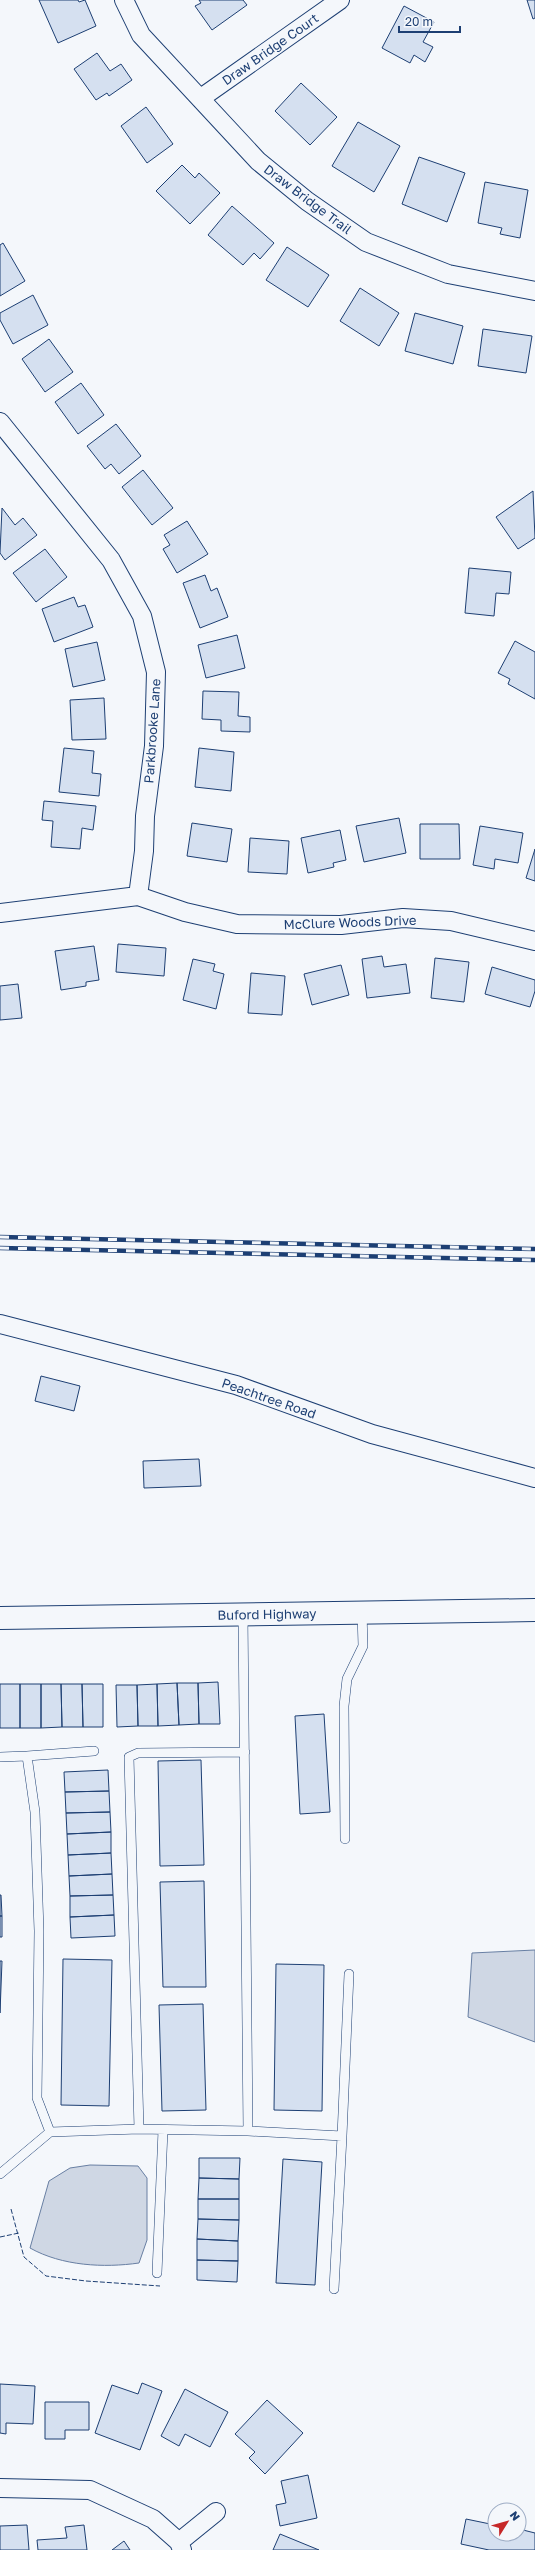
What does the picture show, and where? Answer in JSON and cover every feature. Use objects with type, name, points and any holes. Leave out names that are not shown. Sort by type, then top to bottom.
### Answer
[{"type":"main road","name":"Buford Highway","points":[[0,1618],[535,1610]]},
{"type":"street","name":"Draw Bridge Trail","points":[[124,0],[142,35],[258,161],[307,201],[366,242],[448,274],[535,291]]},
{"type":"street","name":"Draw Bridge Court","points":[[201,98],[340,0]]},
{"type":"street","name":"Parkbrooke Lane","points":[[3,435],[111,560],[142,616],[156,672],[154,746],[145,816],[144,851],[138,896]]},
{"type":"street","name":"McClure Woods Drive","points":[[0,913],[138,896],[185,912],[237,924],[341,925],[403,918],[451,921],[535,941]]},
{"type":"street","name":"Peachtree Road","points":[[0,1324],[236,1385],[372,1434],[535,1478]]},
{"type":"street","points":[[0,2488],[90,2490],[153,2519],[181,2546],[216,2512]]},
{"type":"lane","points":[[345,1839],[344,1706],[347,1679],[363,1646],[362,1612]]},
{"type":"lane","points":[[243,1614],[248,2131]]},
{"type":"lane","points":[[0,1757],[94,1751]]},
{"type":"lane","points":[[139,2129],[129,1757],[138,1753],[245,1752]]},
{"type":"lane","points":[[27,1756],[35,1812],[39,1931],[37,2098],[50,2132]]},
{"type":"lane","points":[[334,2289],[349,1974]]},
{"type":"lane","points":[[0,2174],[50,2132],[139,2129],[248,2131],[342,2136]]},
{"type":"lane","points":[[157,2273],[163,2130]]},
{"type":"shaded area","points":[[535,1950],[535,2042],[468,2017],[472,1953]]},
{"type":"shaded area","points":[[90,2165],[138,2166],[147,2178],[147,2240],[139,2263],[126,2265],[83,2264],[56,2259],[30,2248],[49,2181],[70,2168]]},
{"type":"building","points":[[39,0],[78,0],[79,2],[85,0],[96,26],[58,43]]},
{"type":"building","points":[[199,0],[243,0],[247,5],[212,30],[195,6],[201,3]]},
{"type":"building","points":[[527,0],[535,0],[535,18],[533,19]]},
{"type":"building","points":[[404,6],[434,22],[423,42],[433,47],[425,62],[414,55],[410,63],[382,48]]},
{"type":"building","points":[[97,53],[110,71],[121,64],[132,80],[109,96],[107,93],[96,100],[74,69]]},
{"type":"building","points":[[301,83],[337,117],[310,145],[275,111]]},
{"type":"building","points":[[146,107],[173,144],[147,163],[121,126]]},
{"type":"building","points":[[358,122],[400,146],[374,192],[332,166]]},
{"type":"building","points":[[419,157],[465,173],[447,222],[402,204]]},
{"type":"building","points":[[182,165],[195,178],[199,173],[220,193],[190,224],[156,191]]},
{"type":"building","points":[[485,182],[528,190],[520,238],[500,234],[502,228],[478,223]]},
{"type":"building","points":[[232,206],[274,243],[260,259],[254,253],[243,265],[208,235]]},
{"type":"building","points":[[3,243],[25,281],[0,296],[0,245]]},
{"type":"building","points":[[287,247],[329,275],[308,307],[266,280]]},
{"type":"building","points":[[360,288],[399,313],[379,346],[340,321]]},
{"type":"building","points":[[33,295],[48,325],[13,344],[0,320],[0,313]]},
{"type":"building","points":[[415,313],[463,326],[453,364],[405,351]]},
{"type":"building","points":[[483,329],[532,336],[526,373],[478,366]]},
{"type":"building","points":[[49,339],[73,372],[45,392],[22,359]]},
{"type":"building","points":[[81,383],[104,415],[78,434],[55,402]]},
{"type":"building","points":[[116,424],[141,456],[119,474],[111,464],[105,469],[87,446]]},
{"type":"building","points":[[143,470],[173,508],[152,525],[122,487]]},
{"type":"building","points":[[533,491],[535,538],[518,549],[496,517]]},
{"type":"building","points":[[2,508],[15,525],[23,518],[37,535],[5,560],[0,553]]},
{"type":"building","points":[[187,521],[208,554],[177,573],[163,549],[170,545],[164,535]]},
{"type":"building","points":[[45,549],[67,577],[36,602],[13,573]]},
{"type":"building","points":[[469,568],[511,572],[509,594],[496,593],[494,616],[465,613]]},
{"type":"building","points":[[205,575],[211,591],[217,588],[228,617],[200,628],[183,583]]},
{"type":"building","points":[[74,597],[78,607],[85,605],[93,627],[54,642],[42,609]]},
{"type":"building","points":[[237,635],[245,668],[206,678],[198,645]]},
{"type":"building","points":[[515,641],[535,652],[535,699],[508,684],[510,679],[498,673]]},
{"type":"building","points":[[97,642],[105,680],[73,687],[65,649]]},
{"type":"building","points":[[203,691],[239,692],[238,716],[250,717],[250,732],[221,731],[221,720],[202,719]]},
{"type":"building","points":[[104,698],[106,739],[72,740],[70,700]]},
{"type":"building","points":[[64,748],[94,751],[92,773],[101,774],[99,796],[59,792]]},
{"type":"building","points":[[199,748],[234,752],[231,791],[195,787]]},
{"type":"building","points":[[44,801],[96,806],[93,830],[82,828],[80,849],[51,847],[53,821],[42,820]]},
{"type":"building","points":[[399,818],[406,853],[364,862],[356,826]]},
{"type":"building","points":[[192,823],[232,829],[227,862],[187,856]]},
{"type":"building","points":[[420,824],[459,824],[460,859],[420,859]]},
{"type":"building","points":[[480,826],[523,833],[518,863],[495,859],[494,869],[473,865]]},
{"type":"building","points":[[340,830],[346,860],[333,863],[334,867],[308,873],[301,838]]},
{"type":"building","points":[[250,838],[289,841],[287,874],[248,872]]},
{"type":"building","points":[[535,849],[535,881],[526,878]]},
{"type":"building","points":[[118,944],[166,948],[164,976],[116,972]]},
{"type":"building","points":[[94,946],[99,980],[86,982],[86,986],[61,990],[55,951]]},
{"type":"building","points":[[382,956],[384,967],[406,964],[410,993],[367,998],[362,959]]},
{"type":"building","points":[[435,958],[469,962],[464,1002],[431,998]]},
{"type":"building","points":[[193,959],[215,964],[213,971],[224,974],[216,1009],[183,1000]]},
{"type":"building","points":[[341,965],[349,995],[312,1005],[304,974]]},
{"type":"building","points":[[492,967],[535,980],[535,991],[530,1007],[485,994]]},
{"type":"building","points":[[251,973],[285,976],[282,1015],[248,1013]]},
{"type":"building","points":[[18,984],[22,1018],[0,1020],[0,986]]},
{"type":"building","points":[[41,1376],[80,1386],[74,1411],[35,1401]]},
{"type":"building","points":[[199,1459],[201,1486],[144,1488],[143,1461]]},
{"type":"building","points":[[218,1682],[220,1724],[199,1724],[198,1683]]},
{"type":"building","points":[[177,1683],[179,1725],[158,1726],[157,1684]]},
{"type":"building","points":[[177,1683],[198,1683],[199,1724],[179,1725]]},
{"type":"building","points":[[0,1684],[20,1684],[20,1728],[0,1728]]},
{"type":"building","points":[[20,1684],[41,1684],[41,1728],[20,1728]]},
{"type":"building","points":[[41,1684],[61,1684],[62,1727],[41,1728]]},
{"type":"building","points":[[61,1684],[82,1684],[83,1727],[62,1727]]},
{"type":"building","points":[[82,1684],[103,1684],[103,1727],[83,1727]]},
{"type":"building","points":[[157,1684],[158,1726],[138,1726],[137,1685]]},
{"type":"building","points":[[116,1685],[137,1685],[138,1726],[117,1727]]},
{"type":"building","points":[[324,1714],[330,1812],[300,1814],[295,1716]]},
{"type":"building","points":[[201,1760],[204,1865],[160,1866],[158,1761]]},
{"type":"building","points":[[108,1770],[109,1791],[65,1792],[64,1772]]},
{"type":"building","points":[[109,1791],[110,1812],[66,1813],[65,1792]]},
{"type":"building","points":[[110,1812],[111,1832],[67,1834],[66,1813]]},
{"type":"building","points":[[111,1832],[111,1853],[68,1855],[67,1834]]},
{"type":"building","points":[[111,1853],[112,1874],[69,1876],[68,1855]]},
{"type":"building","points":[[112,1874],[113,1895],[70,1896],[69,1876]]},
{"type":"building","points":[[204,1881],[206,1987],[163,1987],[160,1882]]},
{"type":"building","points":[[1,1895],[2,1916],[0,1916]]},
{"type":"building","points":[[113,1895],[114,1915],[70,1917],[70,1896]]},
{"type":"building","points":[[114,1915],[115,1936],[71,1938],[70,1917]]},
{"type":"building","points":[[0,1916],[2,1916],[2,1937],[0,1937]]},
{"type":"building","points":[[63,1959],[112,1960],[109,2106],[61,2105]]},
{"type":"building","points":[[0,1961],[2,1961],[0,2013]]},
{"type":"building","points":[[276,1964],[324,1965],[322,2111],[274,2110]]},
{"type":"building","points":[[203,2004],[206,2110],[162,2111],[159,2005]]},
{"type":"building","points":[[199,2158],[240,2158],[239,2179],[199,2178]]},
{"type":"building","points":[[283,2159],[322,2162],[315,2285],[276,2283]]},
{"type":"building","points":[[199,2178],[239,2179],[239,2199],[198,2199]]},
{"type":"building","points":[[198,2199],[239,2199],[239,2220],[198,2219]]},
{"type":"building","points":[[198,2219],[239,2220],[238,2241],[197,2239]]},
{"type":"building","points":[[197,2239],[238,2241],[238,2261],[197,2260]]},
{"type":"building","points":[[197,2260],[238,2261],[237,2282],[197,2280]]},
{"type":"building","points":[[142,2383],[162,2391],[140,2450],[95,2433],[112,2385],[138,2394]]},
{"type":"building","points":[[0,2384],[35,2386],[33,2424],[6,2423],[6,2434],[0,2433]]},
{"type":"building","points":[[185,2389],[228,2412],[210,2447],[185,2434],[179,2446],[161,2436]]},
{"type":"building","points":[[267,2400],[303,2433],[265,2474],[249,2458],[255,2452],[235,2434]]},
{"type":"building","points":[[45,2402],[89,2402],[89,2430],[65,2430],[65,2439],[45,2439]]},
{"type":"building","points":[[308,2475],[317,2518],[280,2526],[276,2505],[286,2503],[281,2481]]},
{"type":"building","points":[[466,2519],[487,2523],[487,2542],[527,2542],[527,2531],[535,2533],[535,2550],[489,2550],[461,2544]]},
{"type":"building","points":[[27,2525],[29,2550],[0,2550],[0,2526]]},
{"type":"building","points":[[84,2525],[87,2550],[38,2550],[37,2540],[67,2538],[65,2527]]},
{"type":"building","points":[[280,2534],[319,2550],[273,2550]]},
{"type":"building","points":[[124,2541],[130,2550],[112,2550]]},
{"type":"railway","points":[[0,1237],[535,1249]]},
{"type":"railway","points":[[0,1248],[535,1260]]},
{"type":"fence","points":[[11,2209],[24,2257],[46,2276],[86,2281],[160,2286]]},
{"type":"fence","points":[[0,2237],[19,2233]]}]
